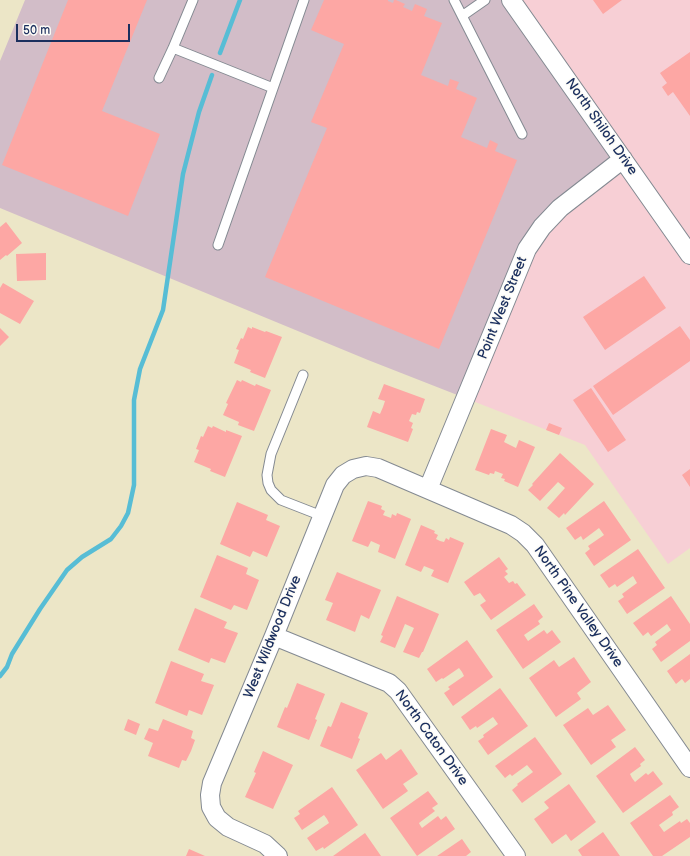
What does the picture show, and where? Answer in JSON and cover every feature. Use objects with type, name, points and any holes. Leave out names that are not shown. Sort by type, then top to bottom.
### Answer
[{"type":"street","name":"North Shiloh Drive","points":[[511,0],[690,255]]},
{"type":"street","name":"Point West Street","points":[[428,489],[527,249],[542,227],[560,208],[623,159]]},
{"type":"street","name":"West Wildwood Drive","points":[[278,856],[265,844],[228,827],[217,818],[212,807],[210,795],[212,783],[274,636],[335,485],[343,475],[353,469],[366,466],[378,468],[428,489]]},
{"type":"street","name":"North Pine Valley Drive","points":[[428,489],[511,525],[523,533],[535,545],[690,768]]},
{"type":"street","name":"North Caton Drive","points":[[274,636],[389,683],[398,691],[516,856]]},
{"type":"lane","points":[[159,78],[193,0]]},
{"type":"lane","points":[[218,244],[304,0]]},
{"type":"lane","points":[[454,0],[522,134]]},
{"type":"lane","points":[[462,16],[485,0]]},
{"type":"lane","points":[[173,48],[274,88]]},
{"type":"lane","points":[[303,375],[272,454],[267,475],[268,483],[271,490],[281,500],[322,516]]},
{"type":"shaded area","points":[[25,0],[511,0],[623,159],[542,227],[465,398],[368,360],[0,208],[0,61]]},
{"type":"shaded area","points":[[511,0],[690,0],[690,548],[668,564],[585,445],[465,398]]},
{"type":"building","points":[[68,0],[147,0],[102,111],[160,134],[128,216],[2,165]]},
{"type":"building","points":[[324,0],[388,0],[393,3],[394,0],[396,0],[405,4],[403,7],[412,11],[415,4],[427,9],[424,16],[442,23],[421,75],[448,86],[450,79],[459,82],[456,89],[477,98],[461,137],[487,148],[490,140],[498,144],[495,151],[517,160],[439,349],[265,277],[327,128],[311,122],[344,44],[311,30]]},
{"type":"building","points":[[593,0],[622,0],[603,14]]},
{"type":"building","points":[[690,52],[690,116],[673,92],[668,96],[662,87],[667,83],[660,73]]},
{"type":"building","points":[[6,222],[22,243],[0,260],[0,227]]},
{"type":"building","points":[[46,253],[46,280],[17,281],[16,254]]},
{"type":"building","points":[[644,276],[666,308],[605,350],[583,317]]},
{"type":"building","points":[[3,283],[34,301],[20,324],[0,313],[0,288]]},
{"type":"building","points":[[680,326],[690,340],[690,361],[613,415],[593,386]]},
{"type":"building","points":[[248,327],[266,331],[282,337],[265,378],[234,363],[239,350],[236,349],[241,338],[243,339]]},
{"type":"building","points":[[0,328],[9,337],[0,346]]},
{"type":"building","points":[[237,380],[241,382],[242,380],[255,386],[256,384],[271,390],[254,431],[238,425],[239,422],[223,415],[228,404],[226,403]]},
{"type":"building","points":[[384,384],[425,399],[420,413],[417,412],[416,415],[412,414],[409,421],[413,423],[411,428],[413,429],[408,442],[367,427],[373,411],[380,414],[383,407],[385,401],[378,399]]},
{"type":"building","points":[[591,388],[626,440],[608,452],[573,400]]},
{"type":"building","points":[[549,423],[562,428],[559,435],[546,430]]},
{"type":"building","points":[[208,426],[212,428],[213,426],[226,432],[226,430],[242,436],[225,477],[194,462],[199,450],[196,449],[201,436],[203,437]]},
{"type":"building","points":[[491,429],[507,435],[504,442],[516,448],[519,440],[535,447],[518,487],[504,481],[505,479],[501,478],[503,474],[495,471],[494,474],[490,473],[489,475],[475,470]]},
{"type":"building","points":[[560,453],[594,484],[565,515],[564,513],[559,518],[547,508],[565,488],[558,482],[540,501],[528,490]]},
{"type":"building","points":[[690,469],[690,487],[682,475]]},
{"type":"building","points":[[368,501],[382,506],[381,509],[385,511],[383,515],[391,518],[392,514],[396,516],[397,513],[411,519],[395,559],[378,552],[380,545],[371,541],[368,547],[352,541]]},
{"type":"building","points":[[604,501],[631,540],[594,566],[585,553],[590,549],[588,546],[604,535],[599,528],[583,540],[581,536],[575,540],[566,528]]},
{"type":"building","points":[[237,502],[268,515],[266,520],[280,526],[267,557],[253,551],[250,557],[220,544]]},
{"type":"building","points":[[421,525],[435,531],[434,533],[438,535],[436,539],[440,541],[444,542],[446,538],[449,540],[450,537],[464,543],[448,583],[431,576],[434,570],[424,566],[421,572],[405,565]]},
{"type":"building","points":[[638,549],[665,588],[627,614],[618,601],[624,597],[622,594],[637,583],[633,576],[617,587],[615,584],[609,588],[600,575]]},
{"type":"building","points":[[217,555],[248,568],[246,574],[259,580],[247,610],[234,605],[231,610],[200,597]]},
{"type":"building","points":[[499,557],[508,569],[505,571],[508,574],[504,577],[509,583],[513,581],[515,584],[517,583],[526,595],[491,620],[480,605],[486,601],[480,593],[474,596],[464,582]]},
{"type":"building","points":[[337,572],[381,590],[369,619],[361,615],[355,632],[326,620],[333,603],[325,600]]},
{"type":"building","points":[[397,596],[439,614],[419,658],[403,652],[414,628],[405,624],[395,648],[380,642],[383,636],[381,635]]},
{"type":"building","points":[[671,596],[690,624],[690,641],[661,662],[652,649],[657,645],[655,642],[671,630],[667,624],[651,636],[648,632],[643,636],[633,623]]},
{"type":"building","points":[[534,604],[543,617],[538,621],[540,624],[524,635],[528,641],[544,630],[547,634],[552,630],[561,642],[523,669],[496,630]]},
{"type":"building","points":[[195,608],[227,622],[224,628],[238,633],[225,663],[211,658],[209,663],[178,650]]},
{"type":"building","points":[[467,640],[493,677],[453,706],[444,693],[450,689],[448,687],[464,676],[462,672],[459,668],[436,682],[427,669]]},
{"type":"building","points":[[690,654],[690,679],[685,683],[682,679],[676,684],[667,671]]},
{"type":"building","points":[[574,657],[591,682],[577,693],[581,699],[556,717],[529,678],[554,660],[559,667]]},
{"type":"building","points":[[171,661],[204,674],[201,681],[214,685],[202,715],[189,710],[187,716],[155,703]]},
{"type":"building","points":[[297,683],[325,694],[315,719],[317,720],[309,740],[277,727],[285,707],[287,708]]},
{"type":"building","points":[[500,688],[528,726],[488,755],[478,741],[484,737],[483,735],[498,724],[493,717],[477,728],[476,726],[470,730],[461,717]]},
{"type":"building","points":[[341,702],[368,713],[358,738],[360,739],[352,759],[320,746],[328,726],[331,727]]},
{"type":"building","points":[[608,705],[626,730],[611,740],[616,747],[591,765],[563,725],[588,708],[593,715]]},
{"type":"building","points":[[128,719],[140,724],[136,735],[124,730]]},
{"type":"building","points":[[163,719],[193,731],[191,738],[195,740],[191,751],[186,761],[182,760],[179,768],[148,756],[153,743],[144,739],[149,728],[158,731]]},
{"type":"building","points":[[535,737],[562,774],[522,803],[512,790],[518,785],[517,784],[533,772],[527,765],[512,776],[510,774],[505,778],[495,766]]},
{"type":"building","points":[[635,747],[645,760],[640,764],[641,766],[630,774],[635,782],[646,773],[648,775],[653,771],[663,784],[623,813],[596,776]]},
{"type":"building","points":[[401,749],[418,774],[403,784],[408,791],[383,809],[356,770],[381,753],[386,760]]},
{"type":"building","points":[[263,751],[293,765],[273,809],[245,797],[256,773],[254,772]]},
{"type":"building","points":[[569,784],[596,822],[571,841],[566,834],[552,844],[534,819],[549,808],[544,802]]},
{"type":"building","points":[[332,787],[358,825],[324,849],[323,847],[316,851],[307,838],[329,823],[327,819],[324,815],[302,830],[294,818],[300,814],[298,811]]},
{"type":"building","points":[[428,791],[438,804],[432,808],[435,811],[419,823],[422,828],[438,816],[441,820],[446,816],[455,829],[417,856],[390,818]]},
{"type":"building","points":[[670,795],[679,807],[672,812],[673,815],[659,825],[664,832],[680,821],[681,823],[687,819],[690,823],[690,837],[662,856],[653,856],[630,823]]},
{"type":"building","points":[[603,832],[620,856],[582,856],[578,850]]},
{"type":"building","points":[[365,833],[381,856],[333,856]]},
{"type":"building","points":[[462,839],[471,852],[466,856],[437,856]]},
{"type":"building","points":[[189,849],[205,856],[186,856]]},
{"type":"waterway","points":[[220,53],[240,0]]},
{"type":"waterway","points":[[0,676],[7,667],[12,654],[40,609],[67,570],[82,557],[111,539],[121,526],[128,513],[134,485],[134,400],[140,369],[163,310],[183,174],[199,112],[212,75]]}]
